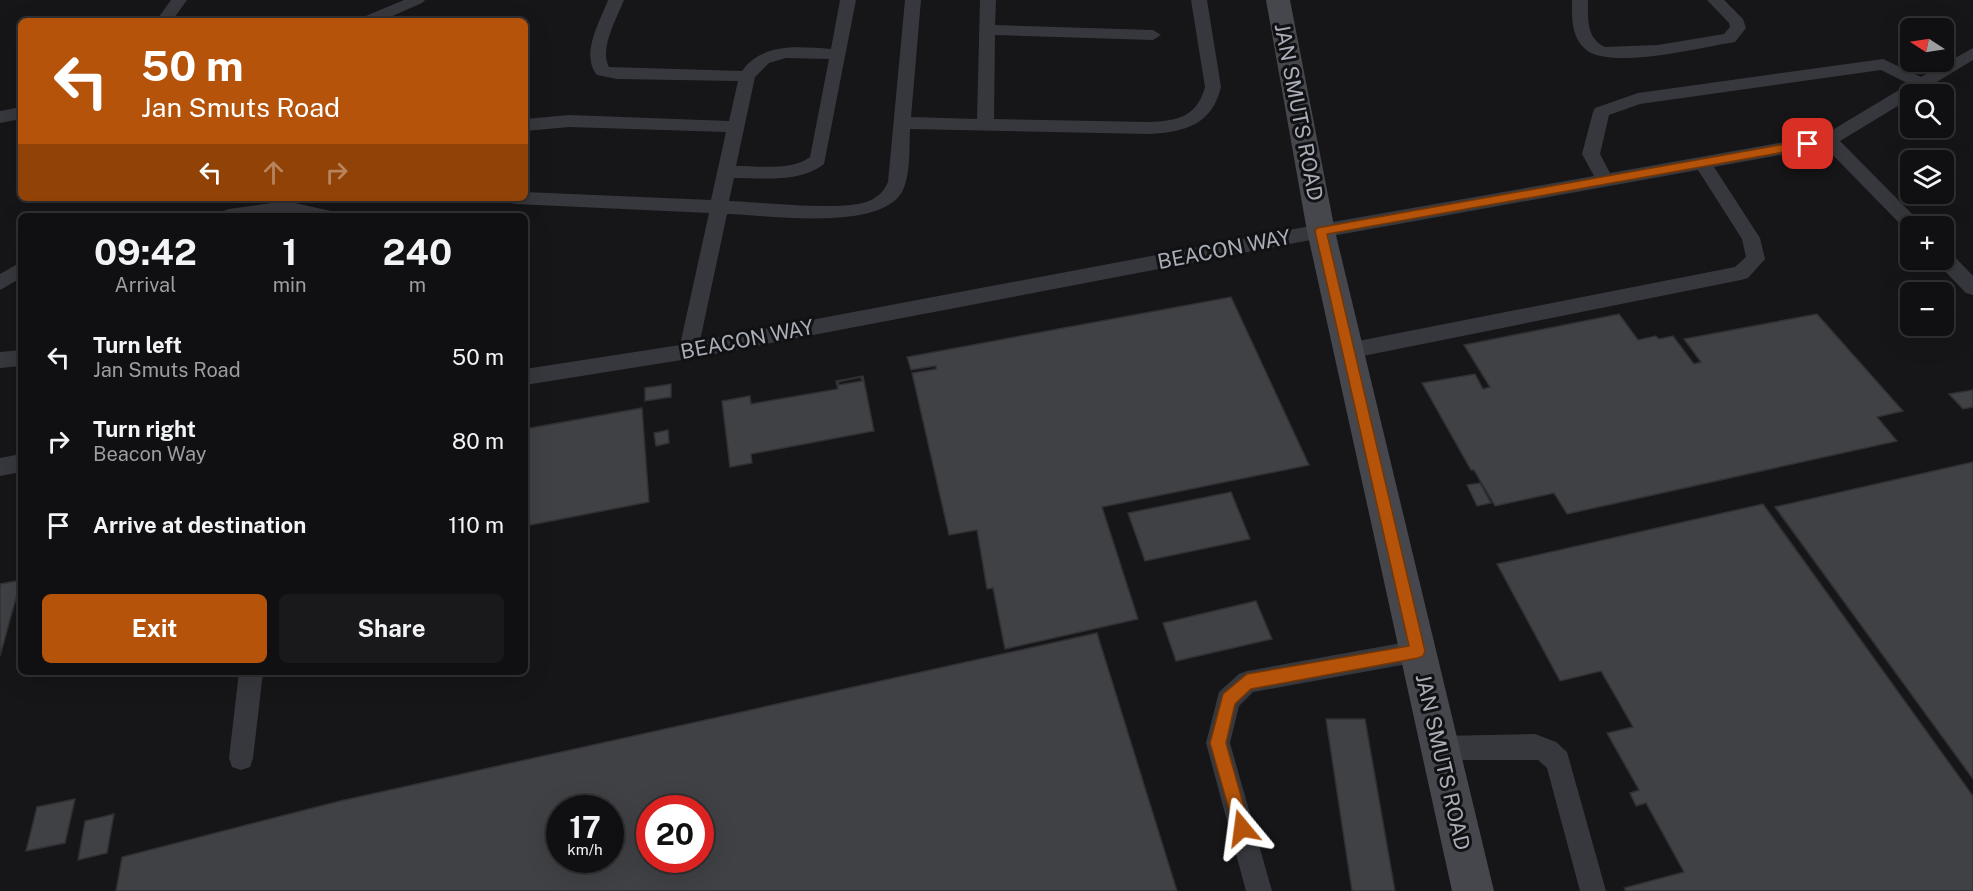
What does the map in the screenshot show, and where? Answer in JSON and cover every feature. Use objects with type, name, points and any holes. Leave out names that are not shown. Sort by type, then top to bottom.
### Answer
[{"type":"street","name":"JAN SMUTS ROAD","points":[[1278,0],[1321,231],[1473,891]]},
{"type":"lane","points":[[166,18],[179,0]]},
{"type":"lane","points":[[374,18],[417,0]]},
{"type":"lane","points":[[616,0],[598,49],[598,66],[602,70],[622,74],[747,76]]},
{"type":"lane","points":[[727,172],[798,170],[815,164],[818,160],[836,54],[848,0]]},
{"type":"lane","points":[[528,199],[842,212],[865,210],[874,206],[895,190],[904,123],[914,0]]},
{"type":"lane","points":[[985,125],[988,0]]},
{"type":"lane","points":[[904,123],[1149,128],[1169,127],[1193,119],[1211,101],[1213,87],[1199,0]]},
{"type":"lane","points":[[1580,0],[1580,26],[1584,38],[1600,52],[1620,55],[1729,38],[1738,28],[1737,22],[1715,0]]},
{"type":"lane","points":[[988,30],[1153,35]]},
{"type":"lane","name":"BEACON WAY","points":[[1922,84],[1973,53]]},
{"type":"lane","points":[[688,351],[747,76],[755,64],[772,54],[836,54]]},
{"type":"lane","points":[[1605,180],[1591,154],[1601,112],[1638,99],[1862,65],[1883,64],[1922,84]]},
{"type":"lane","name":"BEACON WAY","points":[[528,377],[688,351],[1321,231],[1829,140],[1900,97]]},
{"type":"lane","points":[[0,117],[18,114]]},
{"type":"lane","points":[[528,125],[569,121],[737,127]]},
{"type":"lane","points":[[1829,140],[1903,216]]},
{"type":"lane","points":[[1348,351],[1741,273],[1756,259],[1751,238],[1703,163]]},
{"type":"lane","points":[[248,213],[286,207],[312,213]]},
{"type":"lane","points":[[1954,268],[1973,288]]},
{"type":"lane","points":[[0,282],[18,271]]},
{"type":"lane","points":[[0,360],[18,358]]},
{"type":"lane","points":[[0,467],[18,464]]},
{"type":"lane","points":[[1260,891],[1218,743],[1228,700],[1247,682],[1418,651]]},
{"type":"lane","points":[[241,758],[251,675]]},
{"type":"lane","points":[[1440,748],[1535,746],[1558,761],[1593,891]]},
{"type":"building","points":[[1231,297],[1309,465],[1102,507],[1138,619],[1005,649],[993,588],[987,589],[977,530],[949,535],[912,373],[936,369],[936,366],[911,370],[907,357]]},
{"type":"building","points":[[1619,314],[1638,340],[1656,336],[1659,339],[1673,336],[1694,364],[1701,362],[1684,339],[1817,314],[1903,411],[1877,417],[1897,441],[1567,514],[1554,493],[1495,506],[1474,470],[1471,470],[1422,383],[1475,374],[1483,389],[1490,387],[1464,345]]},
{"type":"building","points":[[863,376],[874,431],[751,454],[752,463],[730,467],[722,401],[750,396],[751,404],[838,389],[836,381]],"holes":[[[861,377],[862,381],[839,385],[838,382]]]},
{"type":"building","points":[[671,384],[671,397],[645,401],[645,388]]},
{"type":"building","points":[[1973,390],[1973,407],[1963,409],[1949,394]]},
{"type":"building","points":[[642,408],[649,502],[528,525],[528,428]]},
{"type":"building","points":[[668,430],[669,443],[656,446],[654,433]]},
{"type":"building","points":[[1973,462],[1973,779],[1775,507]]},
{"type":"building","points":[[1480,483],[1491,503],[1477,506],[1467,485]]},
{"type":"building","points":[[1231,492],[1250,539],[1145,561],[1128,513]]},
{"type":"building","points":[[1763,504],[1973,796],[1973,891],[1626,891],[1624,888],[1684,872],[1646,803],[1636,806],[1630,793],[1639,790],[1607,733],[1633,727],[1601,671],[1560,681],[1497,564]]},
{"type":"building","points":[[18,581],[18,591],[0,656],[0,584]]},
{"type":"building","points":[[1256,601],[1272,639],[1176,661],[1163,623]]},
{"type":"building","points":[[1097,633],[1177,891],[116,891],[122,857],[340,801]]},
{"type":"building","points":[[1326,719],[1365,719],[1395,891],[1352,891]]},
{"type":"building","points":[[75,799],[65,843],[26,851],[37,807]]},
{"type":"building","points":[[114,814],[107,853],[78,860],[85,821]]},
{"type":"route","points":[[1242,828],[1218,743],[1228,700],[1247,682],[1418,651],[1321,231],[1808,144]]}]
